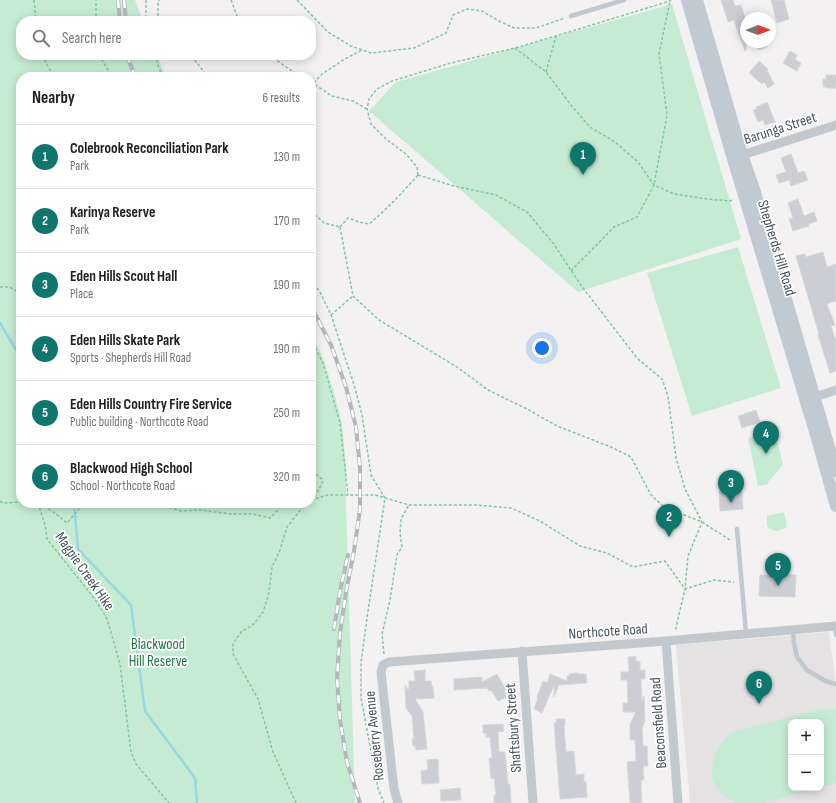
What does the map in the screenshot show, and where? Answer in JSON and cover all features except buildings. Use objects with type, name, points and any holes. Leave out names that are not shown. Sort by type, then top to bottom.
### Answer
[{"type":"main road","name":"Shepherds Hill Road","points":[[687,0],[737,157],[754,189],[810,399],[836,506]]},
{"type":"main road","name":"Shepherds Hill Road","points":[[697,0],[737,157],[744,194],[810,399],[836,471]]},
{"type":"street","name":"Barunga Street","points":[[737,157],[836,125]]},
{"type":"street","points":[[810,399],[836,390]]},
{"type":"street","name":"Northcote Road","points":[[383,665],[389,662],[676,640],[793,629],[836,629]]},
{"type":"street","name":"Beaconsfield Road","points":[[666,640],[678,803]]},
{"type":"street","name":"Shaftsbury Street","points":[[522,651],[533,803]]},
{"type":"street","name":"Roseberry Avenue","points":[[383,665],[381,672],[394,789],[398,803]]},
{"type":"lane","points":[[571,16],[624,0]]},
{"type":"lane","points":[[737,529],[746,633]]},
{"type":"lane","points":[[793,629],[797,657],[807,670],[825,681],[836,684]]},
{"type":"path","points":[[34,0],[36,16]]},
{"type":"path","points":[[96,0],[96,16]]},
{"type":"path","points":[[146,0],[146,16]]},
{"type":"path","points":[[158,16],[159,0]]},
{"type":"path","points":[[231,0],[237,16]]},
{"type":"path","points":[[297,0],[312,16]]},
{"type":"path","points":[[571,271],[614,227],[638,217],[654,185],[667,114],[659,54],[671,1],[515,48],[451,63],[392,81],[377,90],[369,99],[367,109],[371,124],[386,139],[406,154],[417,167],[418,175],[402,193],[369,224],[348,218],[340,228],[353,296],[378,320],[456,367],[488,390],[557,426],[611,446],[630,457],[651,496],[664,507],[702,522],[738,544]]},
{"type":"path","points":[[316,20],[328,32],[351,46],[371,53],[414,48],[446,33],[454,15],[467,9],[482,11],[514,28],[536,28],[571,16]]},
{"type":"path","points":[[546,72],[556,36]]},
{"type":"path","points":[[515,48],[546,72],[590,127],[615,142],[638,162],[654,185],[674,194],[707,199],[730,201],[744,194]]},
{"type":"path","points":[[316,81],[322,74],[344,59],[362,50]]},
{"type":"path","points":[[45,60],[51,72]]},
{"type":"path","points":[[102,60],[109,72]]},
{"type":"path","points":[[157,60],[161,72]]},
{"type":"path","points":[[195,60],[204,72]]},
{"type":"path","points":[[276,60],[294,72]]},
{"type":"path","points":[[316,84],[332,96],[353,101],[367,109]]},
{"type":"path","points":[[418,175],[454,186],[496,195],[527,212],[553,243],[580,284],[637,358],[662,379],[668,396],[676,458],[685,489],[702,522],[688,556],[685,588],[676,627],[676,640]]},
{"type":"path","points":[[316,216],[324,223],[340,228]]},
{"type":"path","points":[[0,287],[9,286],[16,290]]},
{"type":"path","points":[[316,287],[331,315],[352,380],[362,415],[371,475],[385,498],[361,663],[361,698],[378,788],[384,803]]},
{"type":"path","points":[[331,315],[353,296]]},
{"type":"path","points":[[316,349],[323,363],[340,423],[348,496]]},
{"type":"path","points":[[316,475],[323,480],[316,494]]},
{"type":"path","points":[[316,498],[328,495],[375,495],[409,506],[476,505],[511,508],[540,521],[580,546],[607,553],[633,567],[665,561],[685,588]]},
{"type":"path","points":[[0,501],[3,503],[16,502]]},
{"type":"path","points":[[383,665],[384,654],[382,634],[390,600],[397,555],[402,547],[400,533],[401,518],[409,506]]},
{"type":"path","name":"Magpie Creek Hike","points":[[40,508],[47,539],[98,602],[107,619],[120,664],[131,752],[136,764],[169,803]]},
{"type":"path","points":[[47,508],[67,523],[80,508]]},
{"type":"path","points":[[171,508],[181,511],[201,510],[231,514],[253,514],[270,518],[280,508]]},
{"type":"path","points":[[296,803],[273,752],[258,699],[233,654],[233,644],[241,632],[254,624],[263,612],[270,593],[272,567],[280,550],[287,527],[301,508]]},
{"type":"path","points":[[685,588],[714,580],[742,583]]},
{"type":"shaded area","points":[[829,632],[836,686],[836,803],[690,803],[676,645]]},
{"type":"green space","name":"Blackwood Hill Reserve","points":[[0,0],[135,0],[141,16],[16,16],[16,60],[159,60],[164,72],[16,72],[16,508],[316,508],[316,343],[332,385],[342,423],[346,466],[355,803],[0,803]]},
{"type":"green space","points":[[672,4],[741,239],[578,292],[369,111],[396,82]]},
{"type":"green space","points":[[738,247],[781,388],[692,416],[647,273]]},
{"type":"green space","points":[[763,435],[778,443],[783,465],[768,482],[768,484],[758,486],[748,438]]},
{"type":"green space","points":[[783,512],[787,527],[777,531],[769,529],[767,526],[767,516]]},
{"type":"green space","points":[[821,709],[836,710],[836,783],[824,786],[824,719],[788,719],[788,791],[808,791],[764,803],[735,803],[717,789],[712,779],[712,768],[714,755],[721,743],[730,734],[739,730]]},
{"type":"waterway","points":[[0,323],[16,350]]},
{"type":"waterway","points":[[74,508],[78,549],[131,605],[145,711],[195,778],[197,803]]},
{"type":"railway","points":[[118,0],[120,16]]},
{"type":"railway","points":[[124,0],[126,16]]},
{"type":"railway","points":[[129,60],[133,72]]},
{"type":"railway","points":[[316,316],[331,345],[346,387],[356,427],[360,468],[360,509],[340,633],[337,678],[340,720],[347,762],[360,803]]},
{"type":"railway","points":[[334,629],[348,555]]},
{"type":"place","name":"Colebrook Reconciliation Park","points":[[583,175]]},
{"type":"place","name":"Eden Hills Skate Park","points":[[766,454]]},
{"type":"place","name":"Eden Hills Scout Hall","points":[[731,503]]},
{"type":"place","name":"Karinya Reserve","points":[[669,537]]},
{"type":"place","name":"Eden Hills Country Fire Service","points":[[778,586]]},
{"type":"place","name":"Blackwood High School","points":[[759,704]]}]
